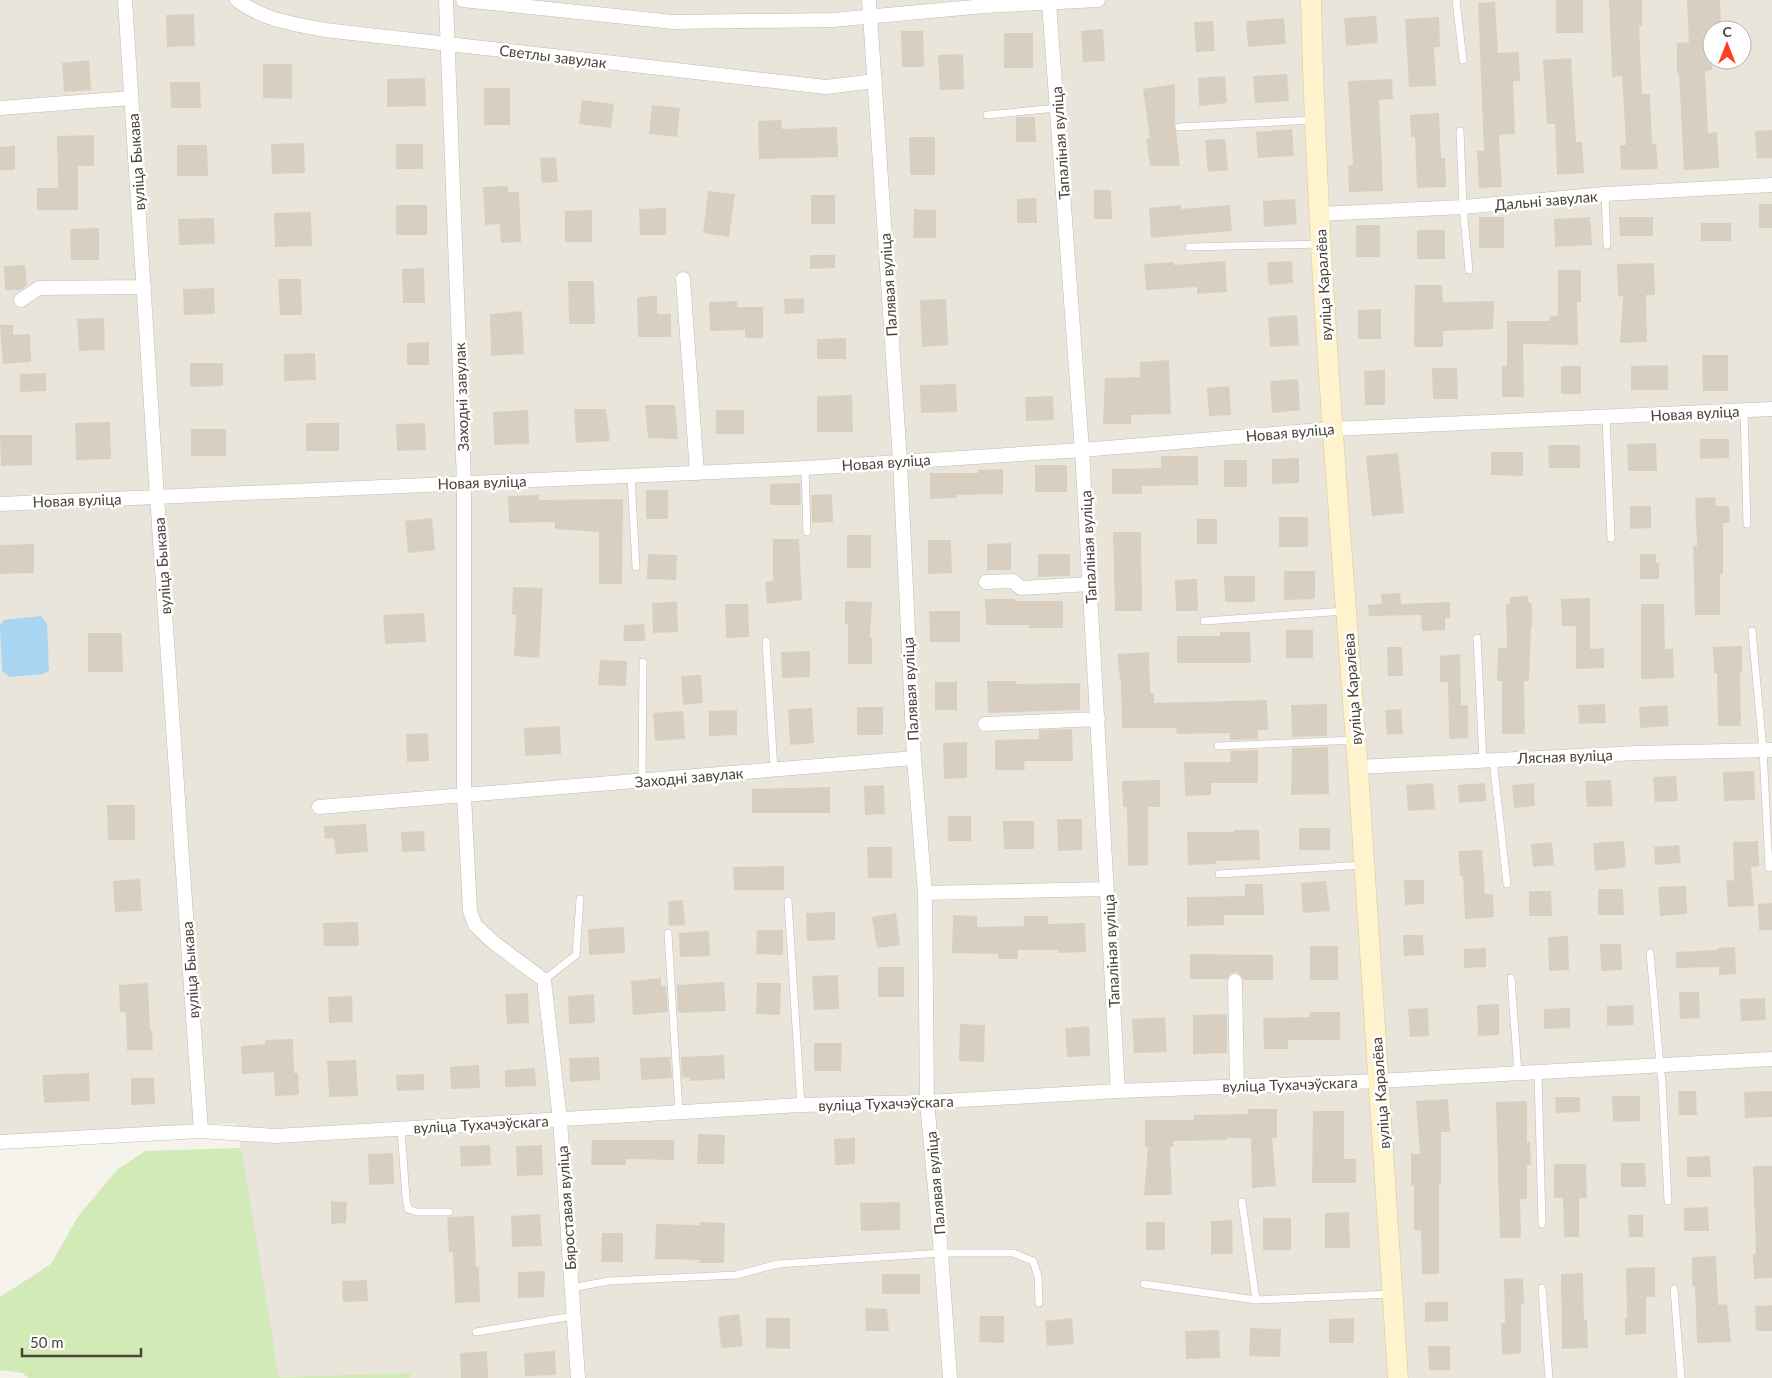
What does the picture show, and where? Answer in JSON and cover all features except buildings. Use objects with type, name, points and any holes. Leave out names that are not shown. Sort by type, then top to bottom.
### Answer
[{"type":"main road","name":"вуліца Каралёва","points":[[1311,0],[1320,244],[1358,768],[1398,1378]]},
{"type":"street","name":"вуліца Быкава","points":[[125,0],[201,1131]]},
{"type":"street","name":"Светлы завулак","points":[[237,0],[259,14],[276,20],[325,30],[826,87],[875,81]]},
{"type":"street","name":"Заходні завулак","points":[[446,0],[464,483],[464,795],[470,911],[475,925],[493,942],[544,980]]},
{"type":"street","points":[[463,0],[673,22],[833,20],[984,3],[1049,3],[1098,0]]},
{"type":"street","name":"Палявая вуліца","points":[[869,0],[900,461],[914,758],[925,893],[927,1102],[950,1378]]},
{"type":"street","name":"Тапаліная вуліца","points":[[1049,3],[1082,450],[1118,1091]]},
{"type":"street","points":[[0,108],[132,98]]},
{"type":"street","name":"Дальні завулак","points":[[1319,214],[1464,206],[1605,194],[1772,185]]},
{"type":"street","points":[[683,279],[697,473]]},
{"type":"street","points":[[21,300],[39,288],[144,287]]},
{"type":"street","name":"Новая вуліца","points":[[0,504],[806,468],[1082,450],[1332,429],[1772,409]]},
{"type":"street","points":[[986,582],[1013,581],[1021,588],[1090,584]]},
{"type":"street","points":[[985,724],[1098,719]]},
{"type":"street","name":"Лясная вуліца","points":[[1358,768],[1637,753],[1767,750]]},
{"type":"street","name":"Заходні завулак","points":[[318,807],[914,758]]},
{"type":"street","points":[[925,893],[1107,889]]},
{"type":"street","name":"Бяроставая вуліца","points":[[544,980],[560,1120],[578,1378]]},
{"type":"street","points":[[1235,981],[1237,1087]]},
{"type":"street","name":"вуліца Тухачэўскага","points":[[0,1142],[201,1131],[276,1136],[801,1105],[927,1102],[1118,1091],[1379,1081],[1772,1059]]},
{"type":"lane","points":[[1456,0],[1464,60]]},
{"type":"lane","points":[[986,115],[1057,108]]},
{"type":"lane","points":[[1179,127],[1314,120]]},
{"type":"lane","points":[[1460,130],[1469,270]]},
{"type":"lane","points":[[1605,194],[1607,245]]},
{"type":"lane","points":[[1190,247],[1320,244]]},
{"type":"lane","points":[[1744,410],[1747,524]]},
{"type":"lane","points":[[1606,417],[1611,538]]},
{"type":"lane","points":[[806,468],[807,532]]},
{"type":"lane","points":[[631,476],[636,567]]},
{"type":"lane","points":[[1204,621],[1346,612]]},
{"type":"lane","points":[[1752,631],[1767,750],[1769,868]]},
{"type":"lane","points":[[1477,638],[1488,760],[1507,884]]},
{"type":"lane","points":[[766,642],[774,770]]},
{"type":"lane","points":[[642,780],[643,662]]},
{"type":"lane","points":[[1218,746],[1356,740]]},
{"type":"lane","points":[[1219,874],[1364,865]]},
{"type":"lane","points":[[544,980],[576,955],[580,898]]},
{"type":"lane","points":[[788,901],[801,1105]]},
{"type":"lane","points":[[668,934],[680,1113]]},
{"type":"lane","points":[[1650,953],[1662,1082],[1668,1201]]},
{"type":"lane","points":[[1511,978],[1518,1073]]},
{"type":"lane","points":[[1538,1073],[1542,1224]]},
{"type":"lane","points":[[401,1129],[408,1210],[417,1212],[449,1212]]},
{"type":"lane","points":[[1242,1202],[1256,1300]]},
{"type":"lane","points":[[571,1288],[609,1280],[736,1275],[778,1264],[941,1253],[1013,1253],[1033,1260],[1038,1276],[1039,1303]]},
{"type":"lane","points":[[1144,1284],[1256,1300],[1393,1294]]},
{"type":"lane","points":[[1542,1288],[1549,1378]]},
{"type":"lane","points":[[1674,1290],[1681,1378]]},
{"type":"lane","points":[[476,1332],[573,1316]]},
{"type":"shaded area","points":[[0,0],[1772,0],[1772,1378],[410,1378],[409,1373],[279,1377],[236,1123],[0,1137]]},
{"type":"green space","points":[[241,1148],[279,1377],[410,1373],[410,1378],[28,1378],[23,1373],[0,1370],[0,1297],[51,1264],[79,1215],[117,1170],[145,1151]]},
{"type":"water","points":[[41,616],[47,624],[49,670],[43,674],[9,677],[2,671],[0,625],[4,620]]}]
